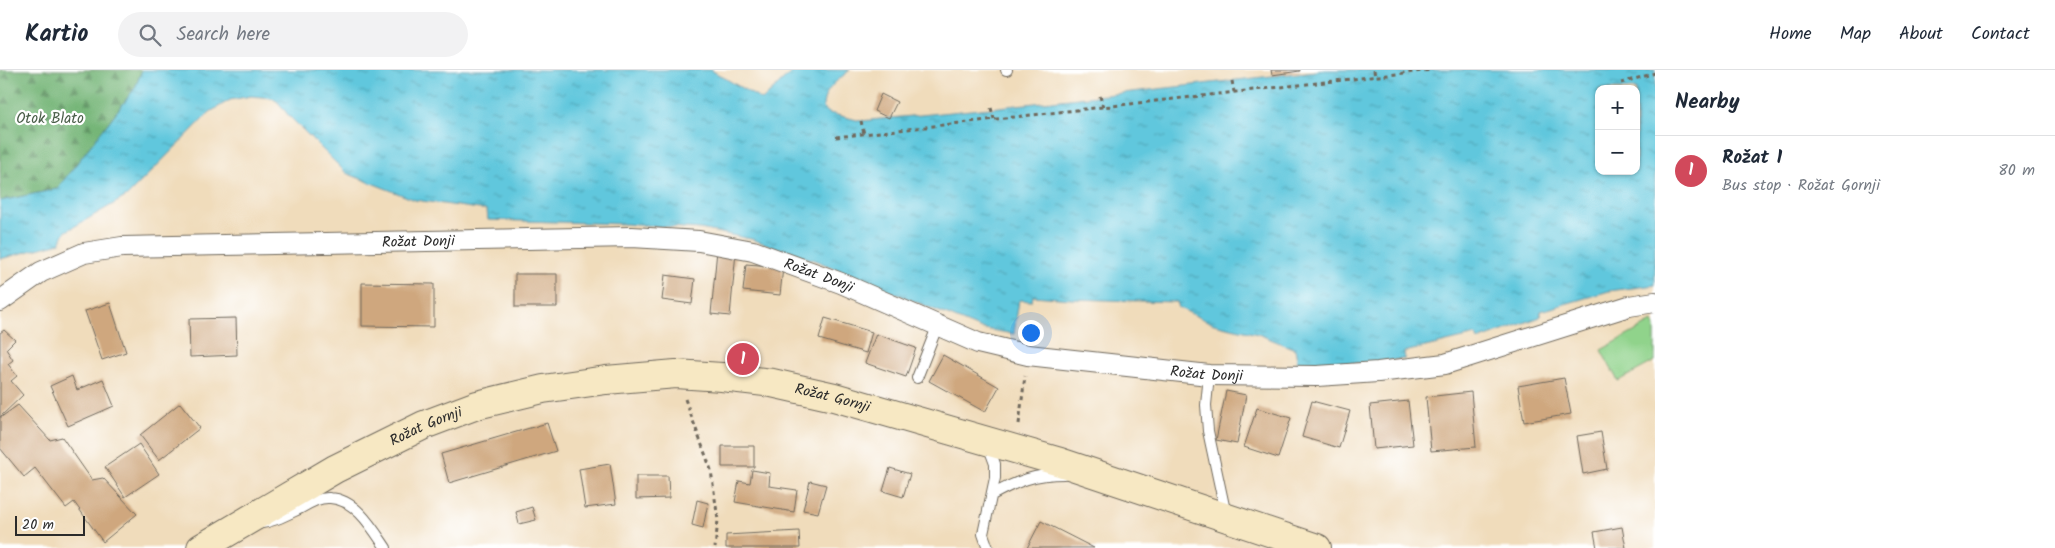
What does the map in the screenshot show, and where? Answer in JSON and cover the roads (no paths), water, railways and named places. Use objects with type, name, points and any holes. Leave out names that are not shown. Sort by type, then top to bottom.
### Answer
[{"type":"main road","name":"Rožat Gornji","points":[[201,548],[335,469],[424,425],[477,405],[543,389],[606,380],[676,374],[772,383],[834,396],[1092,473],[1317,548]]},
{"type":"street","name":"Rožat Donji","points":[[0,302],[41,272],[84,253],[122,246],[632,237],[699,241],[753,251],[841,283],[978,343],[1028,355],[1209,374],[1317,376],[1378,372],[1445,364],[1630,306],[1655,302]]},
{"type":"lane","points":[[917,378],[937,326]]},
{"type":"lane","points":[[1209,374],[1206,405],[1208,431],[1227,518]]},
{"type":"lane","points":[[986,440],[995,464],[992,495],[983,534],[988,548]]},
{"type":"lane","name":"Rožat Gornji","points":[[992,495],[1014,483],[1042,474],[1092,473]]},
{"type":"lane","points":[[237,527],[272,523],[315,500],[330,498],[350,504],[368,523],[386,548]]},
{"type":"water","points":[[142,70],[711,70],[762,100],[794,70],[850,70],[828,91],[823,108],[829,113],[861,121],[1325,70],[1655,70],[1655,285],[1609,291],[1541,311],[1540,317],[1478,340],[1476,335],[1404,352],[1405,359],[1362,363],[1298,364],[1295,349],[1258,334],[1214,324],[1179,308],[1177,302],[1033,296],[1032,301],[1019,300],[1014,334],[979,328],[817,261],[751,239],[700,229],[625,224],[488,220],[487,210],[415,200],[346,173],[272,98],[251,96],[230,100],[210,112],[127,196],[65,232],[60,243],[0,259],[0,201],[57,189],[135,88]]},
{"type":"place","name":"Rožat 1","points":[[743,359]]},
{"type":"park label","name":"Otok Blato","points":[[50,118]]}]
